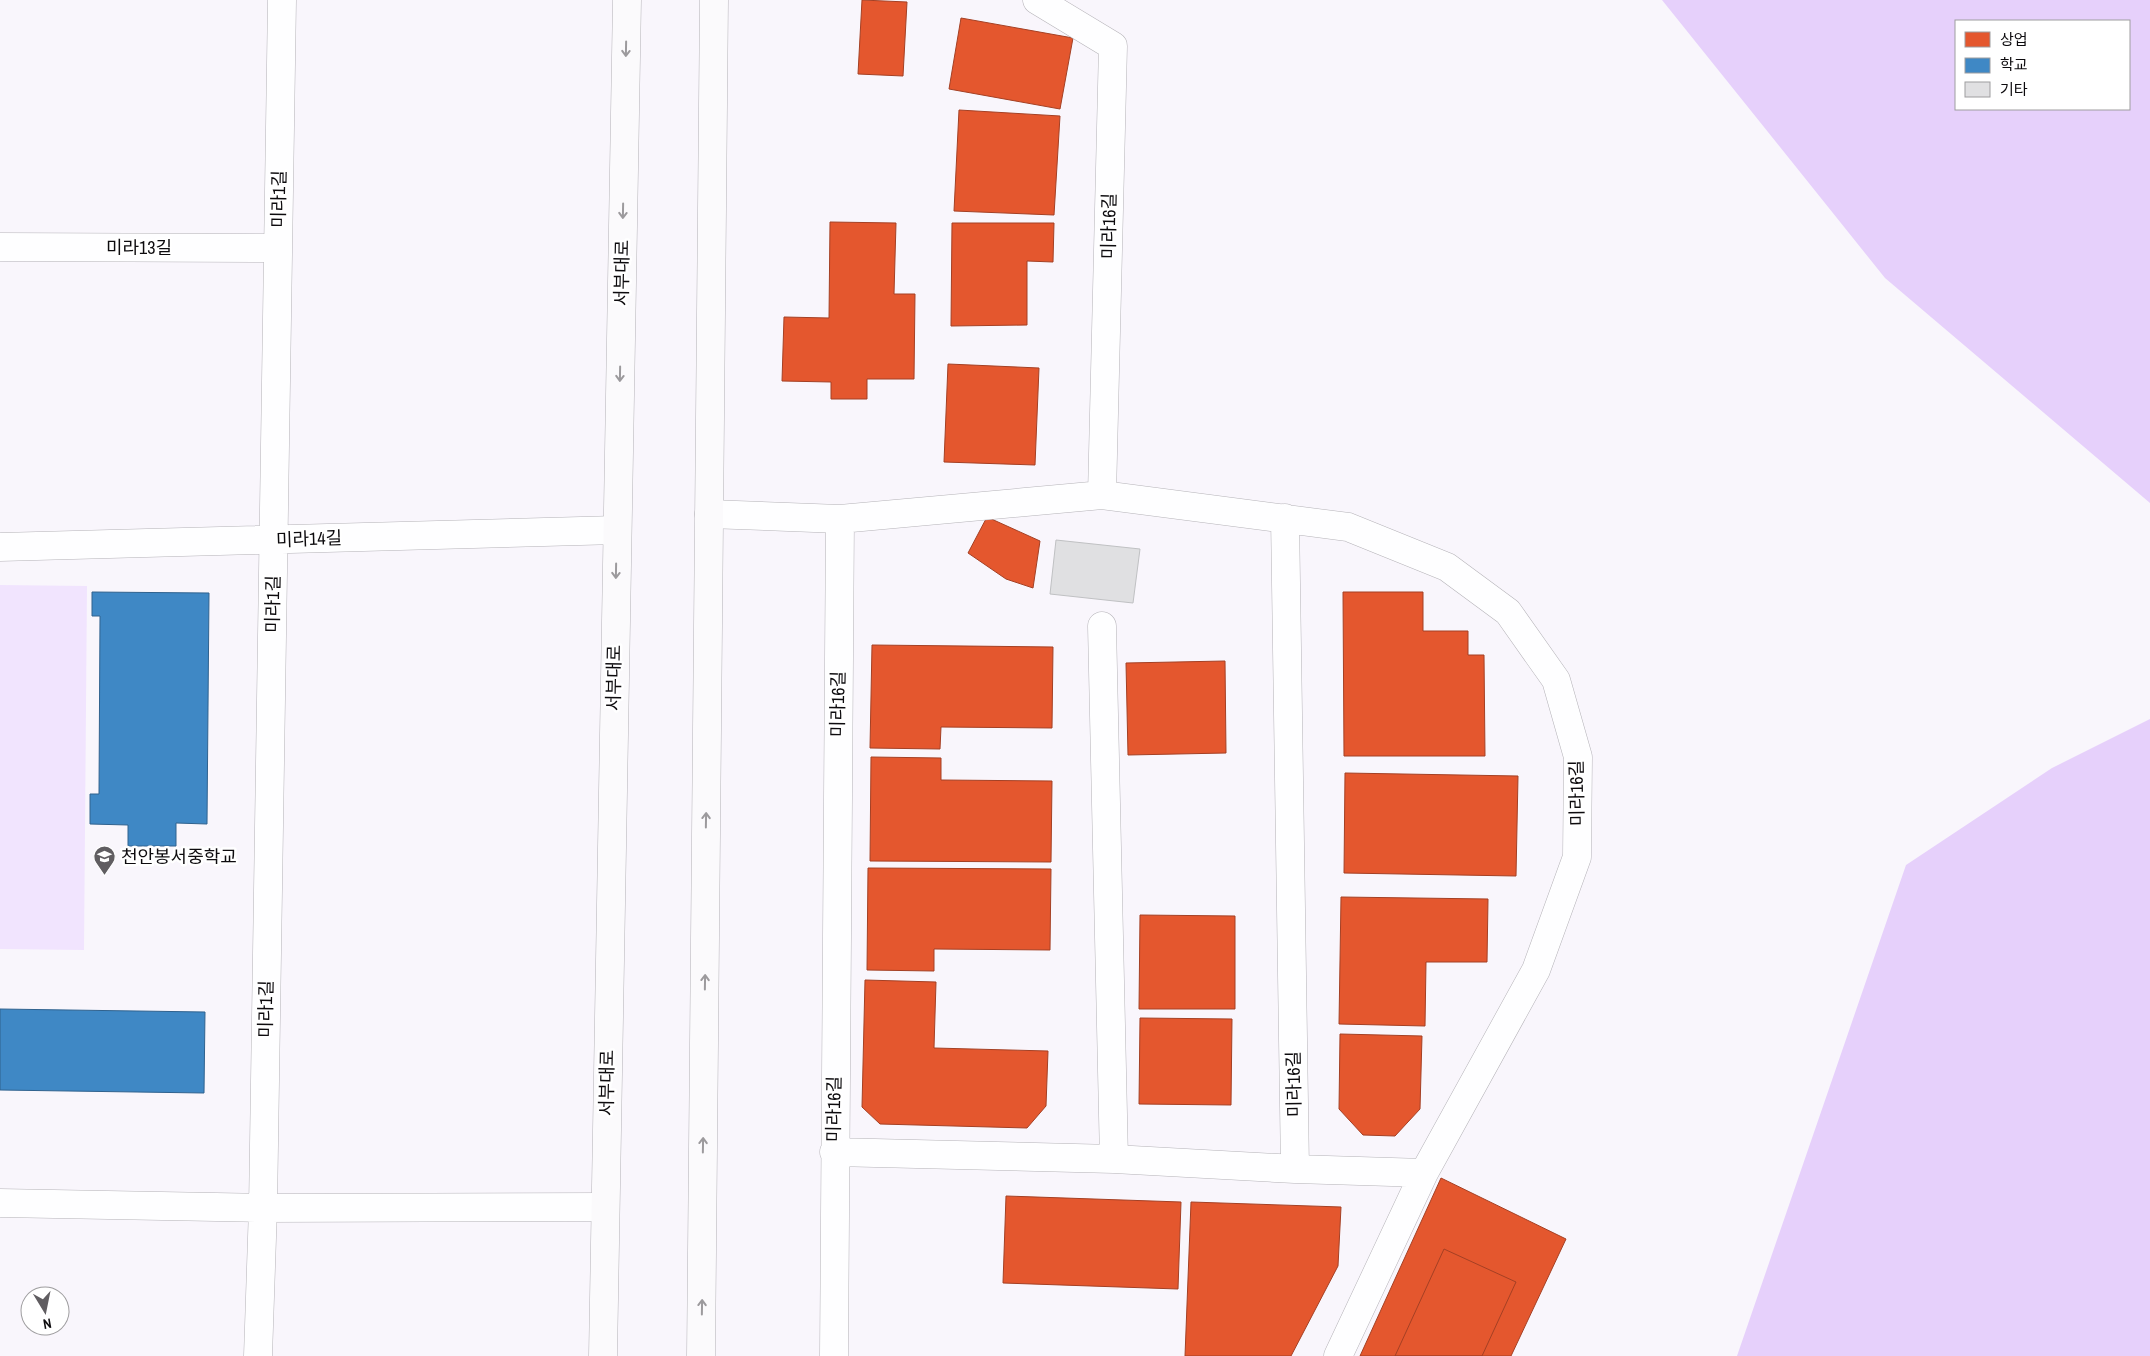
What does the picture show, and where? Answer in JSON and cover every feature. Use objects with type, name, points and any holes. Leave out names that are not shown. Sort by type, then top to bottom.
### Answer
[{"type":"main road","name":"서부대로","points":[[603,1356],[627,0]]},
{"type":"main road","points":[[701,1356],[714,0]]},
{"type":"street","name":"미라1길","points":[[258,1356],[263,1208],[282,0]]},
{"type":"street","name":"미라16길","points":[[1037,0],[1113,46],[1102,495]]},
{"type":"street","name":"미라13길","points":[[0,247],[278,248]]},
{"type":"street","name":"미라16길","points":[[834,1356],[840,519],[1102,495],[1348,527],[1448,567],[1508,612],[1556,680],[1578,757],[1577,857],[1539,961],[1424,1172],[1338,1356]]},
{"type":"street","points":[[709,514],[840,519]]},
{"type":"street","name":"미라16길","points":[[1285,518],[1295,1169]]},
{"type":"street","name":"미라14길","points":[[0,547],[617,530]]},
{"type":"street","points":[[1102,626],[1114,1159]]},
{"type":"street","name":"미라16길","points":[[834,1152],[1114,1159],[1295,1169],[1424,1172]]},
{"type":"street","points":[[0,1204],[263,1208],[605,1207]]},
{"type":"shaded area","points":[[1662,0],[2150,0],[2150,503],[1885,278]]},
{"type":"shaded area","points":[[0,585],[87,586],[84,950],[0,949]]},
{"type":"shaded area","points":[[2150,719],[2150,1356],[1737,1356],[1906,865],[2052,768]]},
{"type":"building: 상업","points":[[862,0],[907,2],[903,76],[858,74]]},
{"type":"building: 상업","points":[[961,18],[1073,38],[1060,109],[949,89]]},
{"type":"building: 상업","points":[[959,110],[1060,116],[1054,215],[954,211]]},
{"type":"building: 상업","points":[[830,222],[896,223],[894,294],[915,294],[914,379],[867,379],[867,399],[831,399],[831,382],[782,381],[784,317],[829,318]]},
{"type":"building: 상업","points":[[952,223],[1054,223],[1053,262],[1027,261],[1027,325],[951,326]]},
{"type":"building: 상업","points":[[948,364],[1039,368],[1035,465],[944,462]]},
{"type":"building: 상업","points":[[987,517],[1040,541],[1033,588],[1006,579],[968,553]]},
{"type":"building: 상업","points":[[1343,592],[1423,592],[1423,631],[1468,631],[1468,655],[1484,655],[1485,756],[1344,756]]},
{"type":"building: 상업","points":[[872,645],[1053,647],[1052,728],[941,727],[940,749],[870,748]]},
{"type":"building: 상업","points":[[1225,661],[1226,753],[1128,755],[1126,663]]},
{"type":"building: 상업","points":[[871,757],[941,758],[941,780],[1052,781],[1051,862],[870,861]]},
{"type":"building: 상업","points":[[1345,773],[1518,776],[1516,876],[1344,873]]},
{"type":"building: 상업","points":[[868,868],[1051,869],[1050,950],[934,949],[934,971],[867,970]]},
{"type":"building: 상업","points":[[1341,897],[1488,899],[1487,962],[1426,962],[1425,1026],[1339,1024]]},
{"type":"building: 상업","points":[[1140,915],[1235,916],[1235,1009],[1139,1009]]},
{"type":"building: 상업","points":[[865,980],[936,982],[934,1048],[1048,1051],[1046,1106],[1027,1128],[880,1124],[862,1107]]},
{"type":"building: 상업","points":[[1140,1018],[1232,1019],[1231,1105],[1139,1104]]},
{"type":"building: 상업","points":[[1340,1034],[1422,1036],[1420,1109],[1395,1136],[1363,1135],[1339,1109]]},
{"type":"building: 상업","points":[[1441,1178],[1566,1239],[1511,1356],[1360,1356]]},
{"type":"building: 상업","points":[[1006,1196],[1181,1202],[1178,1289],[1003,1283]]},
{"type":"building: 상업","points":[[1191,1202],[1341,1207],[1338,1266],[1291,1356],[1185,1356]]},
{"type":"building: 상업","points":[[1444,1249],[1516,1282],[1482,1356],[1395,1356]]},
{"type":"building: 학교","points":[[92,592],[209,593],[207,824],[176,823],[176,846],[128,846],[128,825],[90,824],[90,794],[99,794],[100,616],[92,616]]},
{"type":"building: 학교","points":[[0,1009],[205,1012],[204,1093],[0,1090]]},
{"type":"building: 기타","points":[[1056,540],[1140,549],[1133,603],[1050,594]]},
{"type":"place","name":"천안봉서중학교","points":[[105,876]]}]
